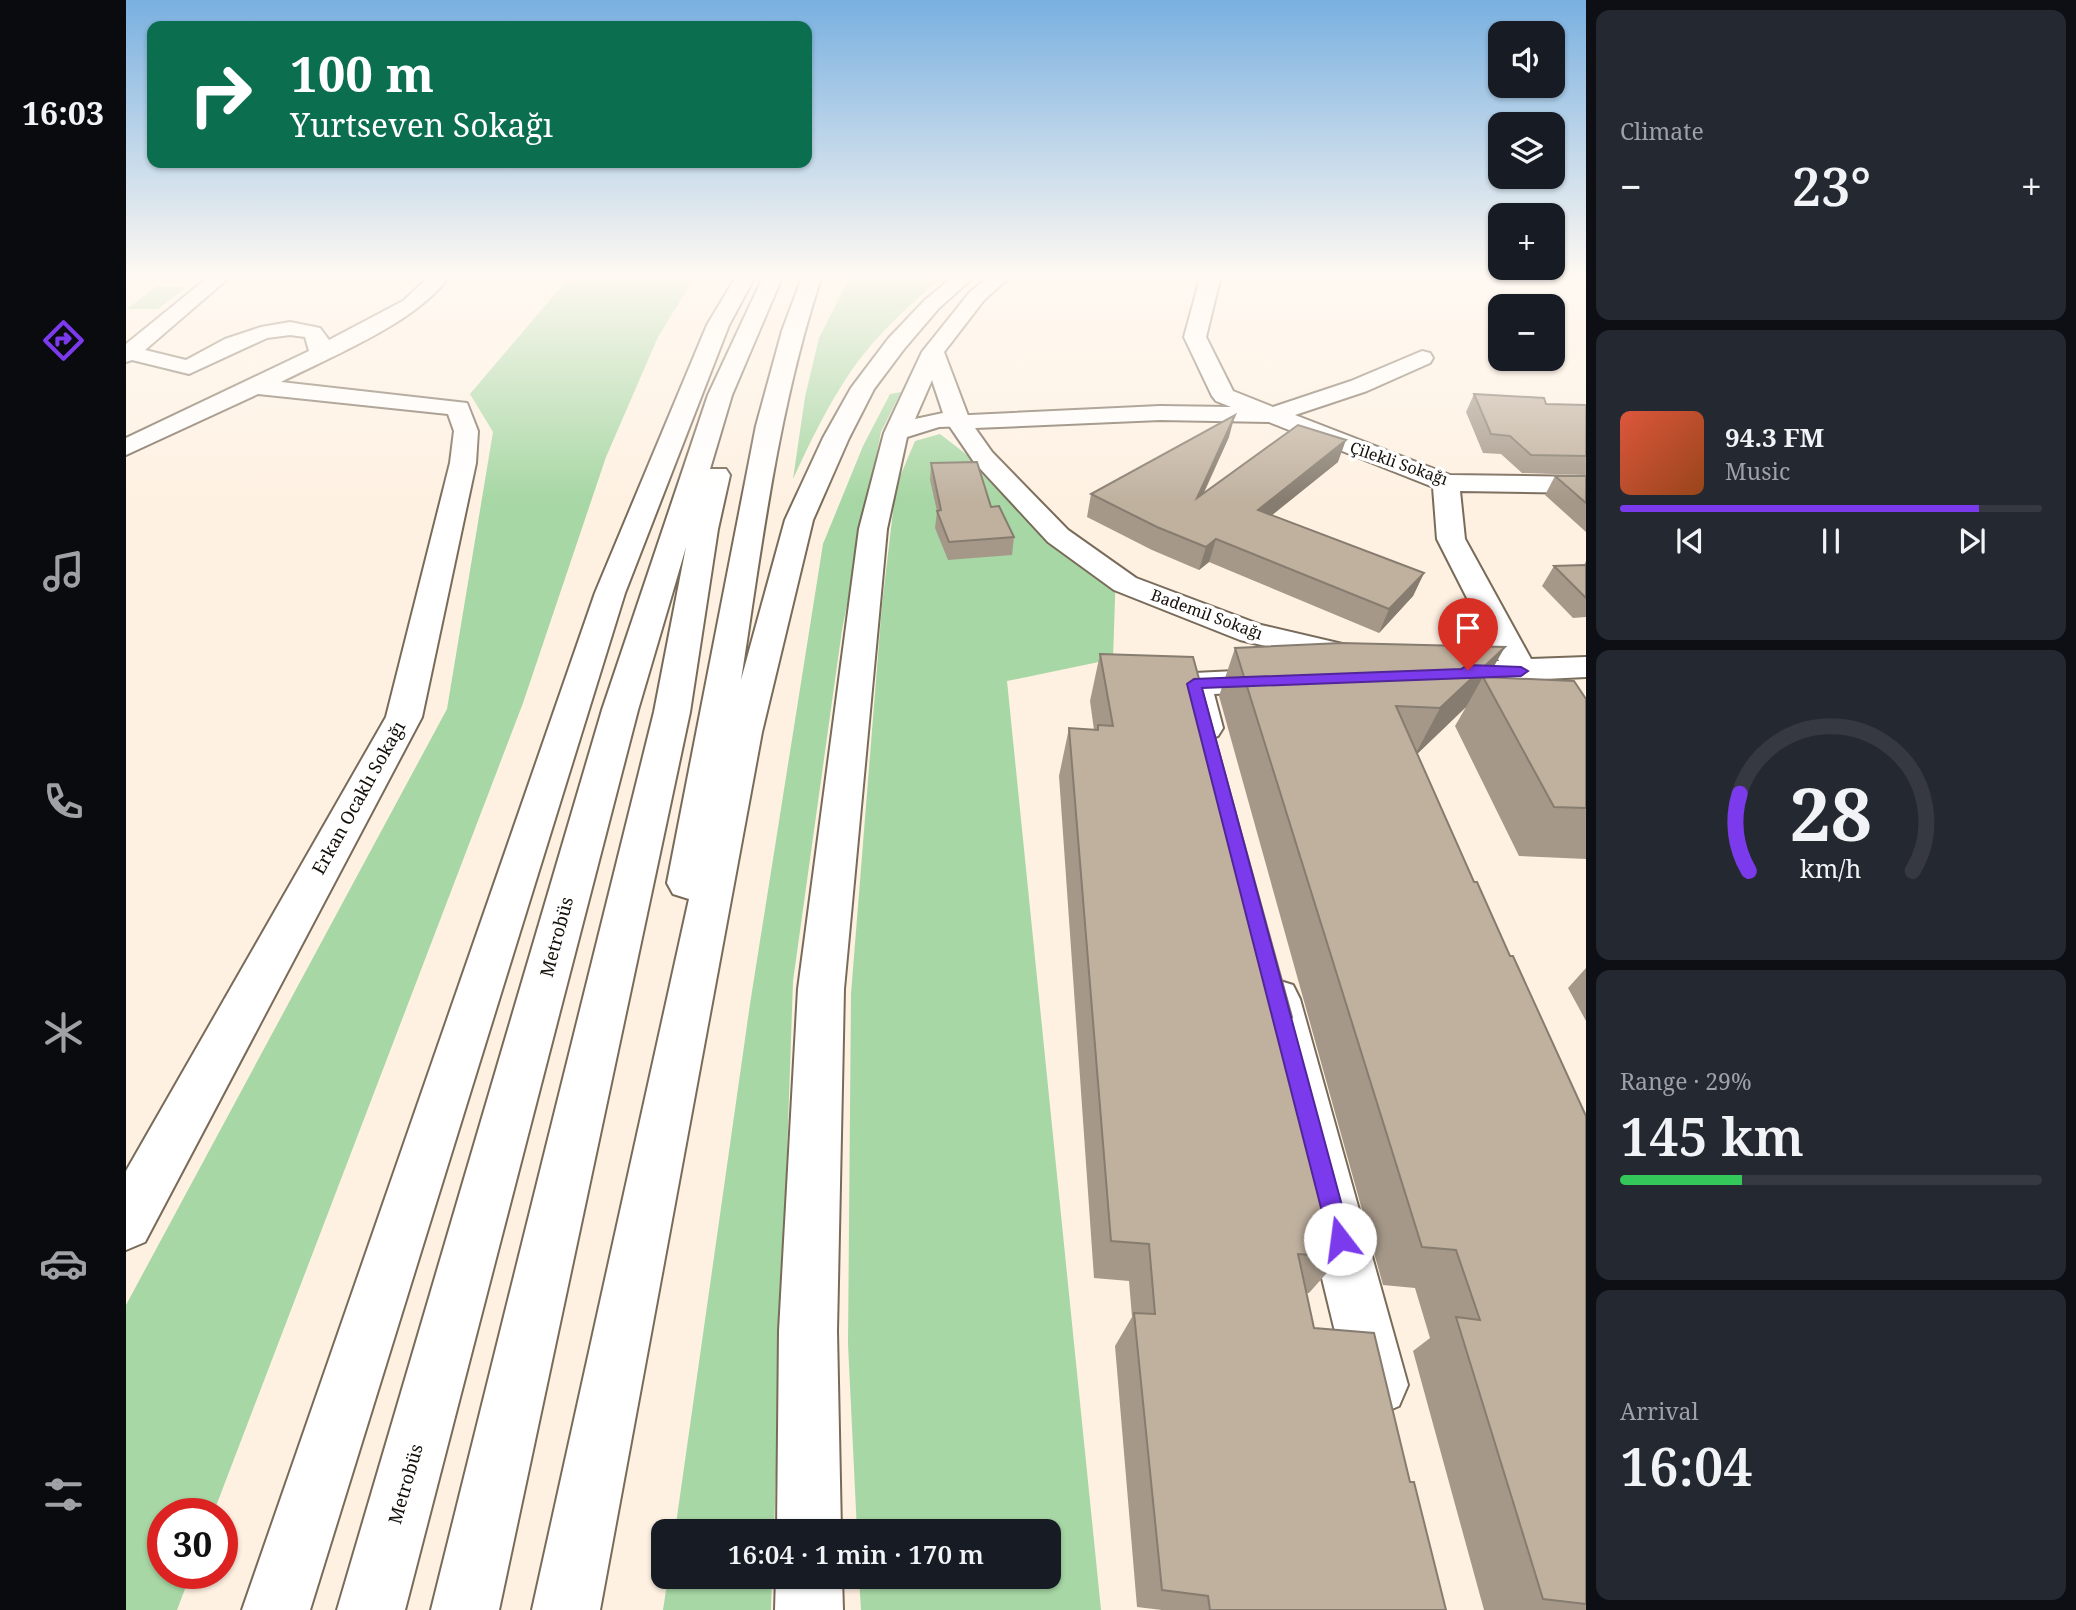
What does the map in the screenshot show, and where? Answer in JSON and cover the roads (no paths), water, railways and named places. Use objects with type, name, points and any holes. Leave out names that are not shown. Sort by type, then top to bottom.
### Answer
[{"type":"main road","points":[[127,354],[189,367],[221,350]]},
{"type":"main road","points":[[126,447],[259,387],[327,350]]},
{"type":"main road","points":[[664,452],[684,350]]},
{"type":"main road","points":[[276,1610],[610,593],[664,452],[707,350]]},
{"type":"main road","name":"Metrobüs","points":[[371,1610],[620,710],[720,395],[740,350]]},
{"type":"main road","points":[[465,1610],[669,726],[705,528],[719,468],[756,350]]},
{"type":"main road","points":[[565,1610],[768,426],[788,350]]},
{"type":"main road","points":[[565,1610],[744,732],[799,520],[836,438],[863,388],[891,350]]},
{"type":"main road","name":"Çilekli Sokağı","points":[[1201,350],[1224,396],[1446,482],[1586,485]]},
{"type":"main road","points":[[809,1519],[808,1331],[821,989],[873,529],[896,433],[933,352]]},
{"type":"main road","name":"Bademil Sokağı","points":[[933,352],[958,421],[983,457],[1058,536],[1125,584],[1251,633],[1398,671]]},
{"type":"main road","points":[[896,433],[937,420],[1160,413],[1272,415],[1359,386],[1422,358]]},
{"type":"main road","name":"Erkan Ocaklı Sokağı","points":[[126,1223],[404,717],[463,463],[466,431],[458,408],[259,387]]},
{"type":"main road","points":[[1446,482],[1451,539],[1521,671],[1586,761]]},
{"type":"main road","points":[[1219,778],[1194,684],[1310,679],[1398,671],[1521,671],[1586,667]]},
{"type":"main road","points":[[1264,952],[1388,1422]]},
{"type":"main road","points":[[809,1589],[809,1610]]}]
